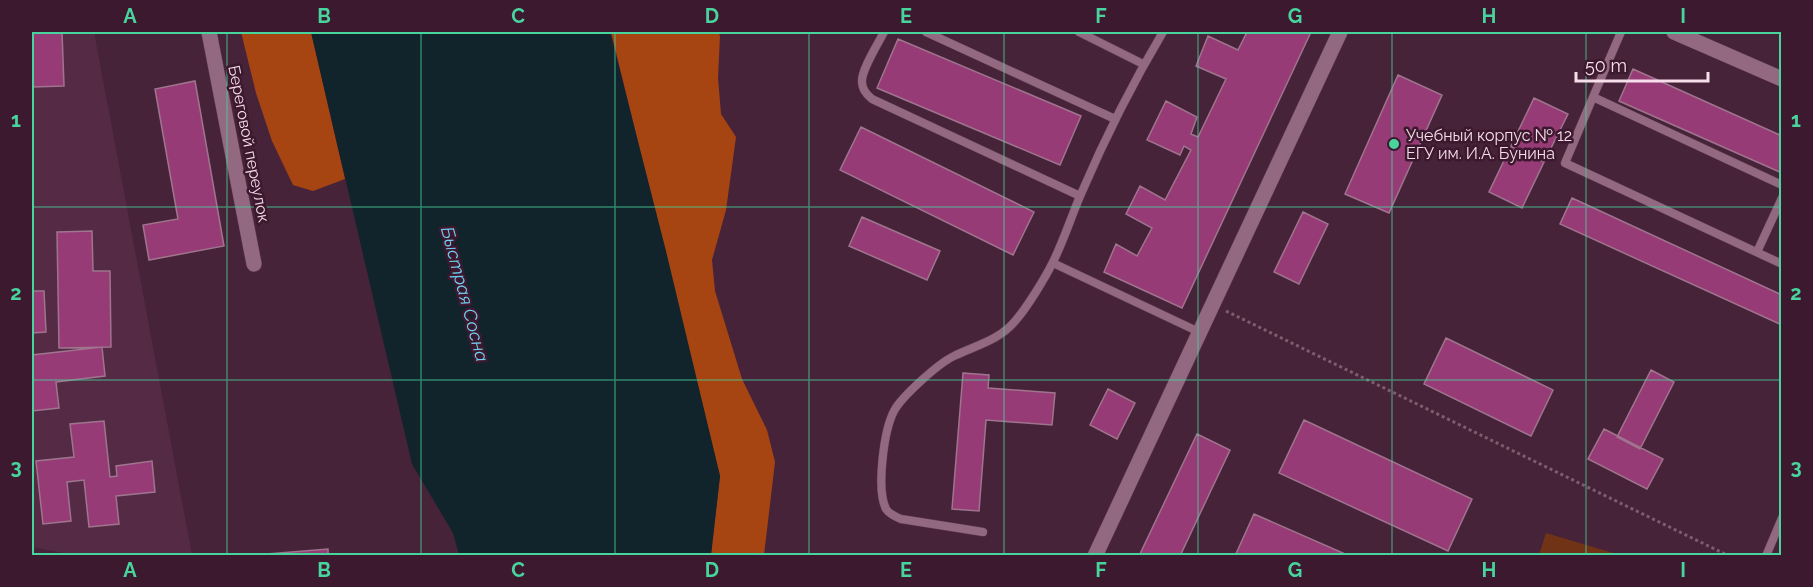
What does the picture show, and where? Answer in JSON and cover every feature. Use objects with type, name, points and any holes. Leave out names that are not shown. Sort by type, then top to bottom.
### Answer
[{"type":"street","name":"Береговой переулок","points":[[209,32],[254,264]]},
{"type":"street","points":[[1095,555],[1340,32]]},
{"type":"street","points":[[1674,32],[1782,79]]},
{"type":"lane","points":[[884,32],[862,80],[864,90],[872,99],[1080,196]]},
{"type":"lane","points":[[926,32],[1115,119]]},
{"type":"lane","points":[[1079,32],[1143,64]]},
{"type":"lane","points":[[983,532],[901,519],[886,508],[881,484],[887,430],[894,410],[904,397],[945,361],[995,339],[1018,318],[1053,263],[1115,119],[1162,32]]},
{"type":"lane","points":[[1621,32],[1564,163],[1782,264]]},
{"type":"lane","points":[[1593,97],[1782,185]]},
{"type":"lane","points":[[1756,252],[1782,198]]},
{"type":"lane","points":[[1053,263],[1199,332]]},
{"type":"lane","points":[[1766,555],[1782,518]]},
{"type":"path","points":[[1212,304],[1729,555]]},
{"type":"shaded area","points":[[32,32],[94,32],[192,555],[75,555],[32,547]]},
{"type":"shaded area","points":[[241,32],[311,32],[345,179],[313,191],[293,185],[272,141],[256,93]]},
{"type":"shaded area","points":[[611,32],[718,32],[720,36],[718,78],[721,114],[736,137],[726,210],[712,260],[715,291],[742,379],[767,430],[775,462],[764,555],[711,555],[720,476]]},
{"type":"shaded area","points":[[1546,533],[1620,555],[1539,555]]},
{"type":"water","name":"Быстрая Сосна","points":[[311,32],[610,32],[720,476],[711,555],[459,555],[453,533],[412,464]]},
{"type":"building","points":[[32,32],[62,32],[64,86],[32,87]]},
{"type":"building","points":[[1247,32],[1311,32],[1182,308],[1104,272],[1116,244],[1137,256],[1152,228],[1126,214],[1140,186],[1165,200],[1191,150],[1184,146],[1180,155],[1147,140],[1166,101],[1197,117],[1191,134],[1198,137],[1226,79],[1196,66],[1208,36],[1238,50]]},
{"type":"building","points":[[898,39],[1081,116],[1060,165],[877,88]]},
{"type":"building","points":[[1633,69],[1782,136],[1782,173],[1619,101]]},
{"type":"building","name":"Учебный корпус № 12 ЕГУ им. И.А. Бунина","points":[[1398,75],[1442,95],[1389,213],[1345,194]]},
{"type":"building","points":[[195,81],[224,246],[149,260],[143,225],[178,219],[155,89]]},
{"type":"building","points":[[1534,98],[1568,114],[1544,162],[1511,146]]},
{"type":"building","points":[[861,127],[1034,212],[1013,255],[840,170]]},
{"type":"building","points":[[1511,146],[1544,162],[1522,208],[1489,192]]},
{"type":"building","points":[[1572,198],[1782,295],[1782,325],[1560,224]]},
{"type":"building","points":[[1303,212],[1328,224],[1299,284],[1274,272]]},
{"type":"building","points":[[862,217],[940,251],[927,280],[849,246]]},
{"type":"building","points":[[92,231],[93,271],[110,271],[111,347],[59,348],[57,232]]},
{"type":"building","points":[[32,291],[44,291],[46,332],[32,333]]},
{"type":"building","points":[[1446,338],[1553,390],[1531,436],[1424,384]]},
{"type":"building","points":[[102,347],[105,376],[56,382],[59,408],[32,411],[32,355]]},
{"type":"building","points":[[1651,370],[1674,382],[1640,449],[1617,437]]},
{"type":"building","points":[[963,373],[989,375],[988,388],[1055,393],[1052,425],[986,420],[979,511],[952,509]]},
{"type":"building","points":[[1108,389],[1135,403],[1117,439],[1090,425]]},
{"type":"building","points":[[1304,420],[1472,499],[1448,551],[1279,473]]},
{"type":"building","points":[[104,421],[110,477],[117,476],[116,466],[152,461],[155,492],[116,496],[119,524],[89,527],[84,480],[67,482],[71,521],[43,524],[36,461],[74,457],[70,424]]},
{"type":"building","points":[[1604,429],[1663,459],[1647,489],[1588,459]]},
{"type":"building","points":[[1197,434],[1230,450],[1180,556],[1139,556]]},
{"type":"building","points":[[1254,514],[1343,553],[1341,556],[1235,556]]},
{"type":"building","points":[[328,549],[328,556],[253,556],[253,555]]},
{"type":"place","name":"Учебный корпус № 12 ЕГУ им. И.А. Бунина","points":[[1394,144]]}]
